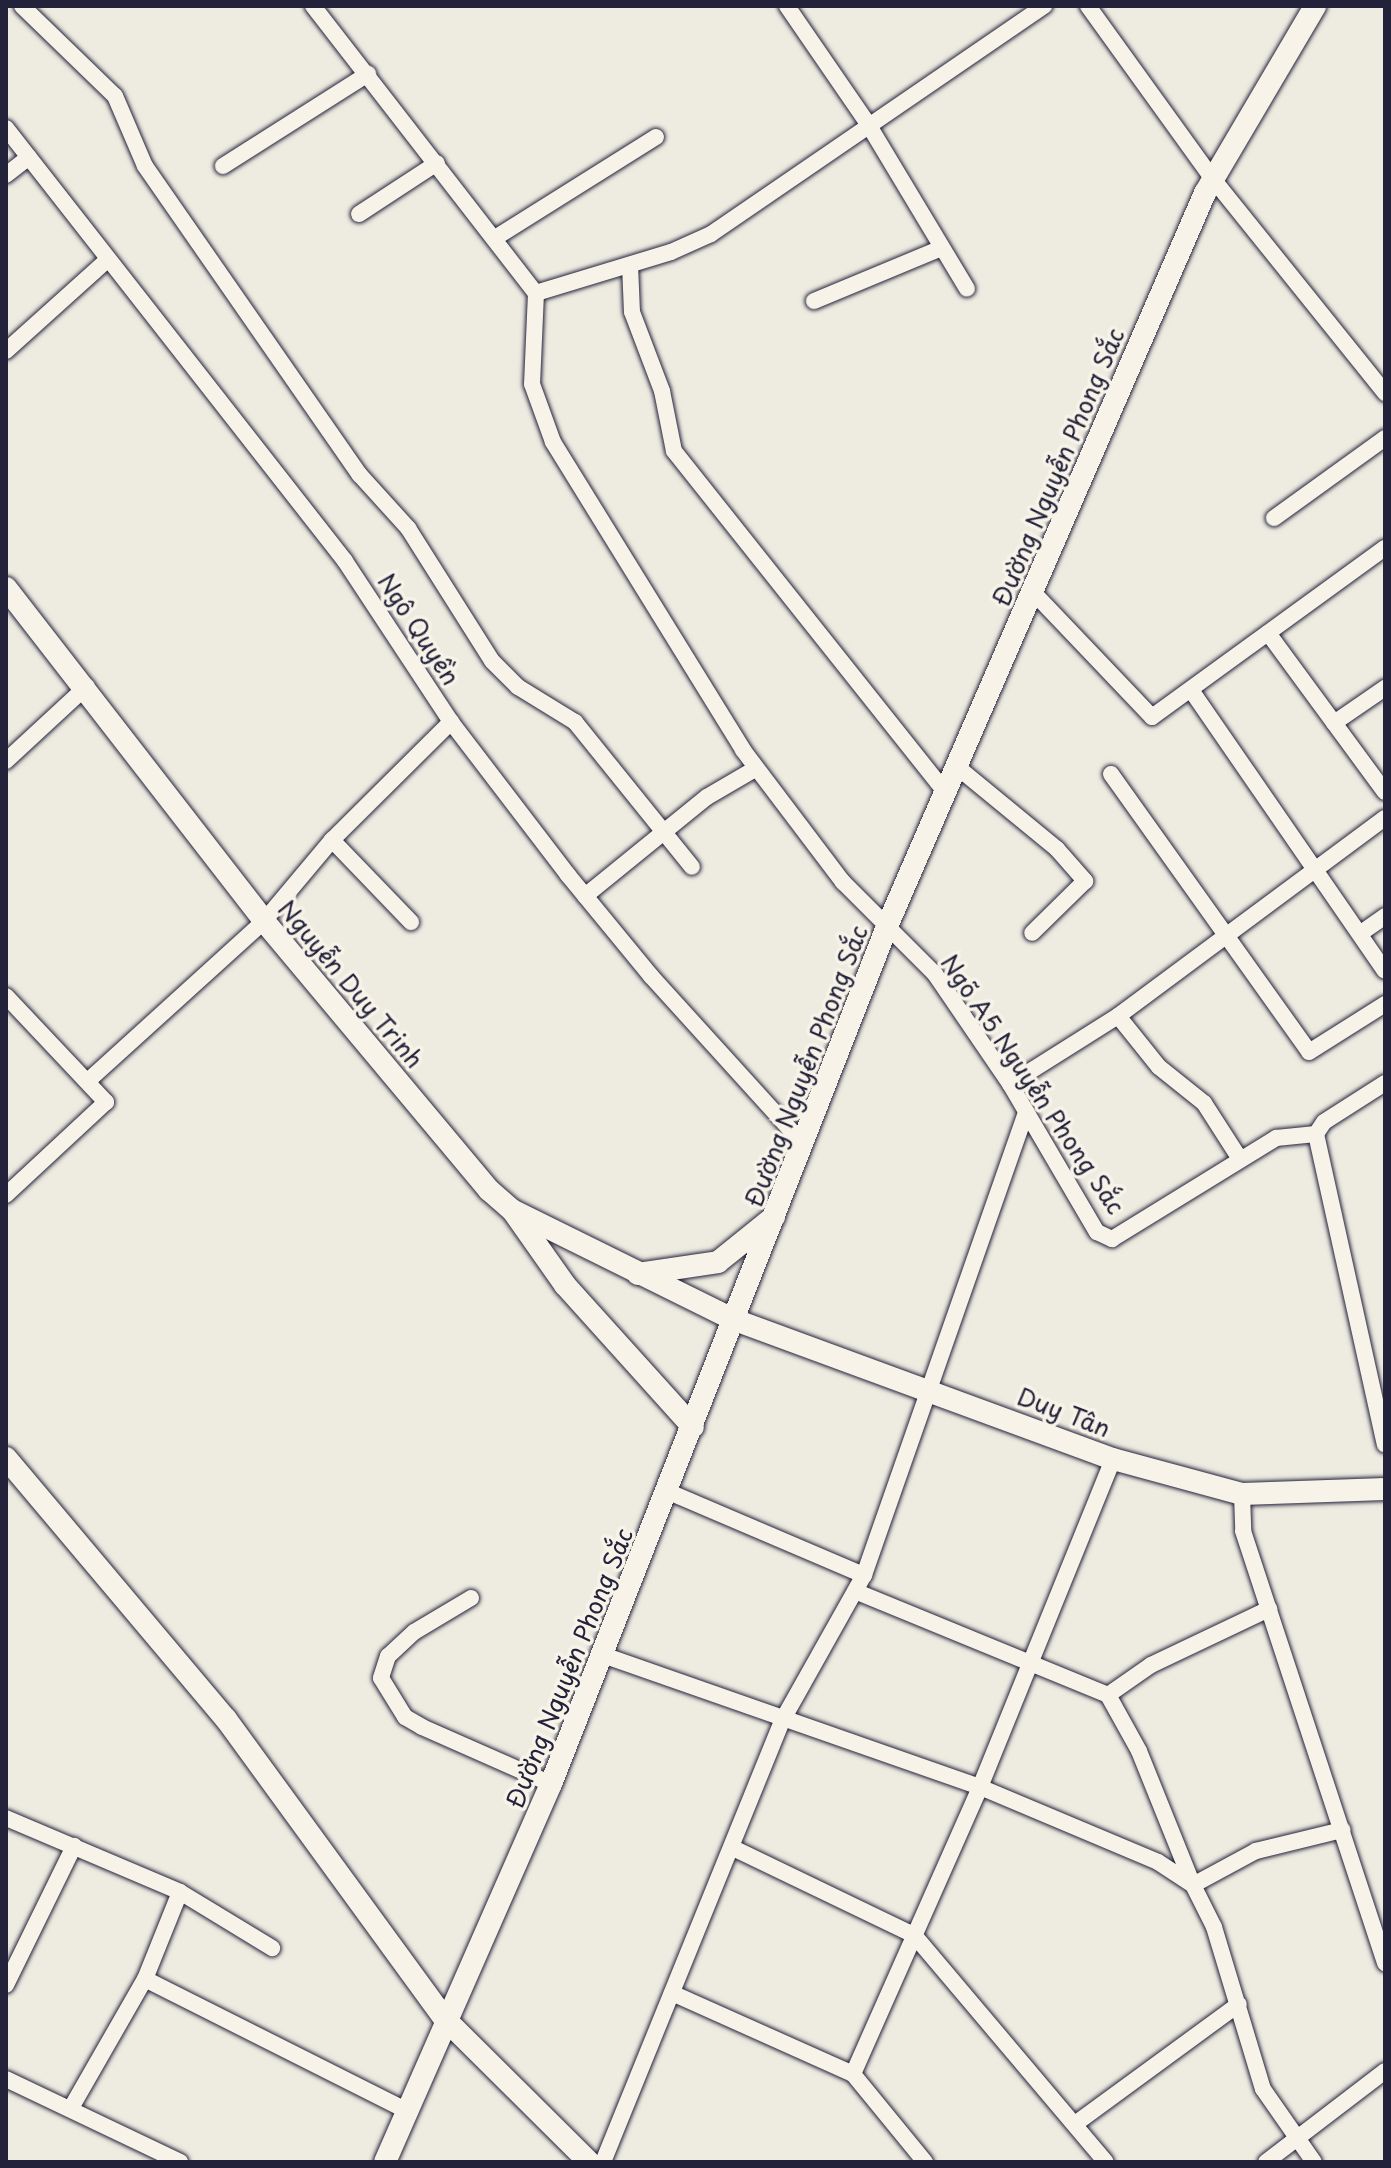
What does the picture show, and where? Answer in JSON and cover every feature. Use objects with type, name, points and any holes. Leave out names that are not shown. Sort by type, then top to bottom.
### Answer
[{"type":"street","points":[[22,6],[115,96],[145,166],[360,475],[408,528],[492,661],[518,687],[575,722],[692,867]]},
{"type":"street","points":[[313,6],[536,293],[630,265],[711,234],[1044,6]]},
{"type":"street","points":[[787,6],[868,124],[939,249],[967,289]]},
{"type":"street","points":[[1088,6],[1213,179],[1385,393]]},
{"type":"street","name":"Đường Nguyễn Phong Sắc","points":[[385,2162],[409,2112],[445,2019],[551,1784],[669,1492],[888,924],[956,766],[1213,179],[1315,6]]},
{"type":"street","points":[[223,166],[368,74]]},
{"type":"street","name":"Ngô Quyền","points":[[6,128],[345,561],[451,722],[585,896],[804,1145]]},
{"type":"street","points":[[495,238],[656,137]]},
{"type":"street","points":[[6,175],[29,157]]},
{"type":"street","points":[[359,214],[437,163]]},
{"type":"street","points":[[814,301],[939,249]]},
{"type":"street","points":[[6,351],[108,259]]},
{"type":"street","points":[[630,265],[632,312],[662,391],[674,451],[945,792]]},
{"type":"street","name":"Ngõ A5 Nguyễn Phong Sắc","points":[[536,293],[532,384],[553,442],[755,769],[843,882],[935,974],[1010,1084],[1097,1232],[1112,1239],[1276,1138],[1316,1134]]},
{"type":"street","points":[[1274,518],[1385,438]]},
{"type":"street","points":[[1032,591],[1152,717],[1385,548]]},
{"type":"street","name":"Nguyễn Duy Trinh","points":[[6,588],[87,686],[264,921],[489,1190],[512,1210],[735,1320]]},
{"type":"street","points":[[1268,633],[1385,792]]},
{"type":"street","points":[[6,761],[87,686]]},
{"type":"street","points":[[1334,723],[1385,688]]},
{"type":"street","points":[[1191,690],[1385,971]]},
{"type":"street","points":[[90,1079],[264,921],[332,840],[451,722]]},
{"type":"street","points":[[956,766],[1057,849],[1085,881],[1032,933]]},
{"type":"street","points":[[585,896],[664,830],[755,769]]},
{"type":"street","points":[[1111,774],[1226,931],[1309,1052],[1385,1004]]},
{"type":"street","points":[[1010,1084],[1118,1016],[1226,931],[1385,818]]},
{"type":"street","points":[[332,840],[411,922]]},
{"type":"street","points":[[1361,933],[1385,916]]},
{"type":"street","points":[[6,996],[90,1079],[106,1102],[6,1195]]},
{"type":"street","points":[[1118,1016],[1159,1067],[1204,1103],[1240,1159]]},
{"type":"street","points":[[1385,1083],[1324,1122],[1316,1134],[1385,1444]]},
{"type":"street","points":[[603,2162],[782,1721],[864,1575],[927,1387],[1026,1112]]},
{"type":"street","points":[[512,1210],[565,1285],[693,1427]]},
{"type":"street","points":[[638,1274],[718,1262],[778,1213]]},
{"type":"street","name":"Duy Tân","points":[[735,1320],[927,1387],[1113,1459],[1242,1494],[1385,1489]]},
{"type":"street","points":[[6,1458],[226,1719],[445,2019],[589,2162]]},
{"type":"street","points":[[853,2074],[980,1787],[1113,1459]]},
{"type":"street","points":[[669,1492],[864,1575]]},
{"type":"street","points":[[1242,1494],[1243,1531],[1385,1963]]},
{"type":"street","points":[[857,1592],[1108,1695],[1139,1751],[1193,1885],[1214,1927],[1263,2089],[1314,2162]]},
{"type":"street","points":[[471,1598],[414,1632],[388,1656],[381,1678],[405,1717],[551,1784]]},
{"type":"street","points":[[1108,1695],[1151,1665],[1269,1609]]},
{"type":"street","points":[[603,1655],[782,1721],[980,1787],[1158,1862],[1193,1885]]},
{"type":"street","points":[[6,1818],[180,1892],[272,1948]]},
{"type":"street","points":[[1193,1885],[1224,1864],[1256,1851],[1342,1830]]},
{"type":"street","points":[[6,1985],[74,1846]]},
{"type":"street","points":[[733,1848],[914,1935],[1106,2162]]},
{"type":"street","points":[[71,2108],[145,1979],[180,1892]]},
{"type":"street","points":[[145,1979],[409,2112]]},
{"type":"street","points":[[672,1993],[853,2074],[925,2162]]},
{"type":"street","points":[[1075,2124],[1239,2004]]},
{"type":"street","points":[[1266,2162],[1385,2071]]},
{"type":"street","points":[[6,2079],[180,2162]]}]
